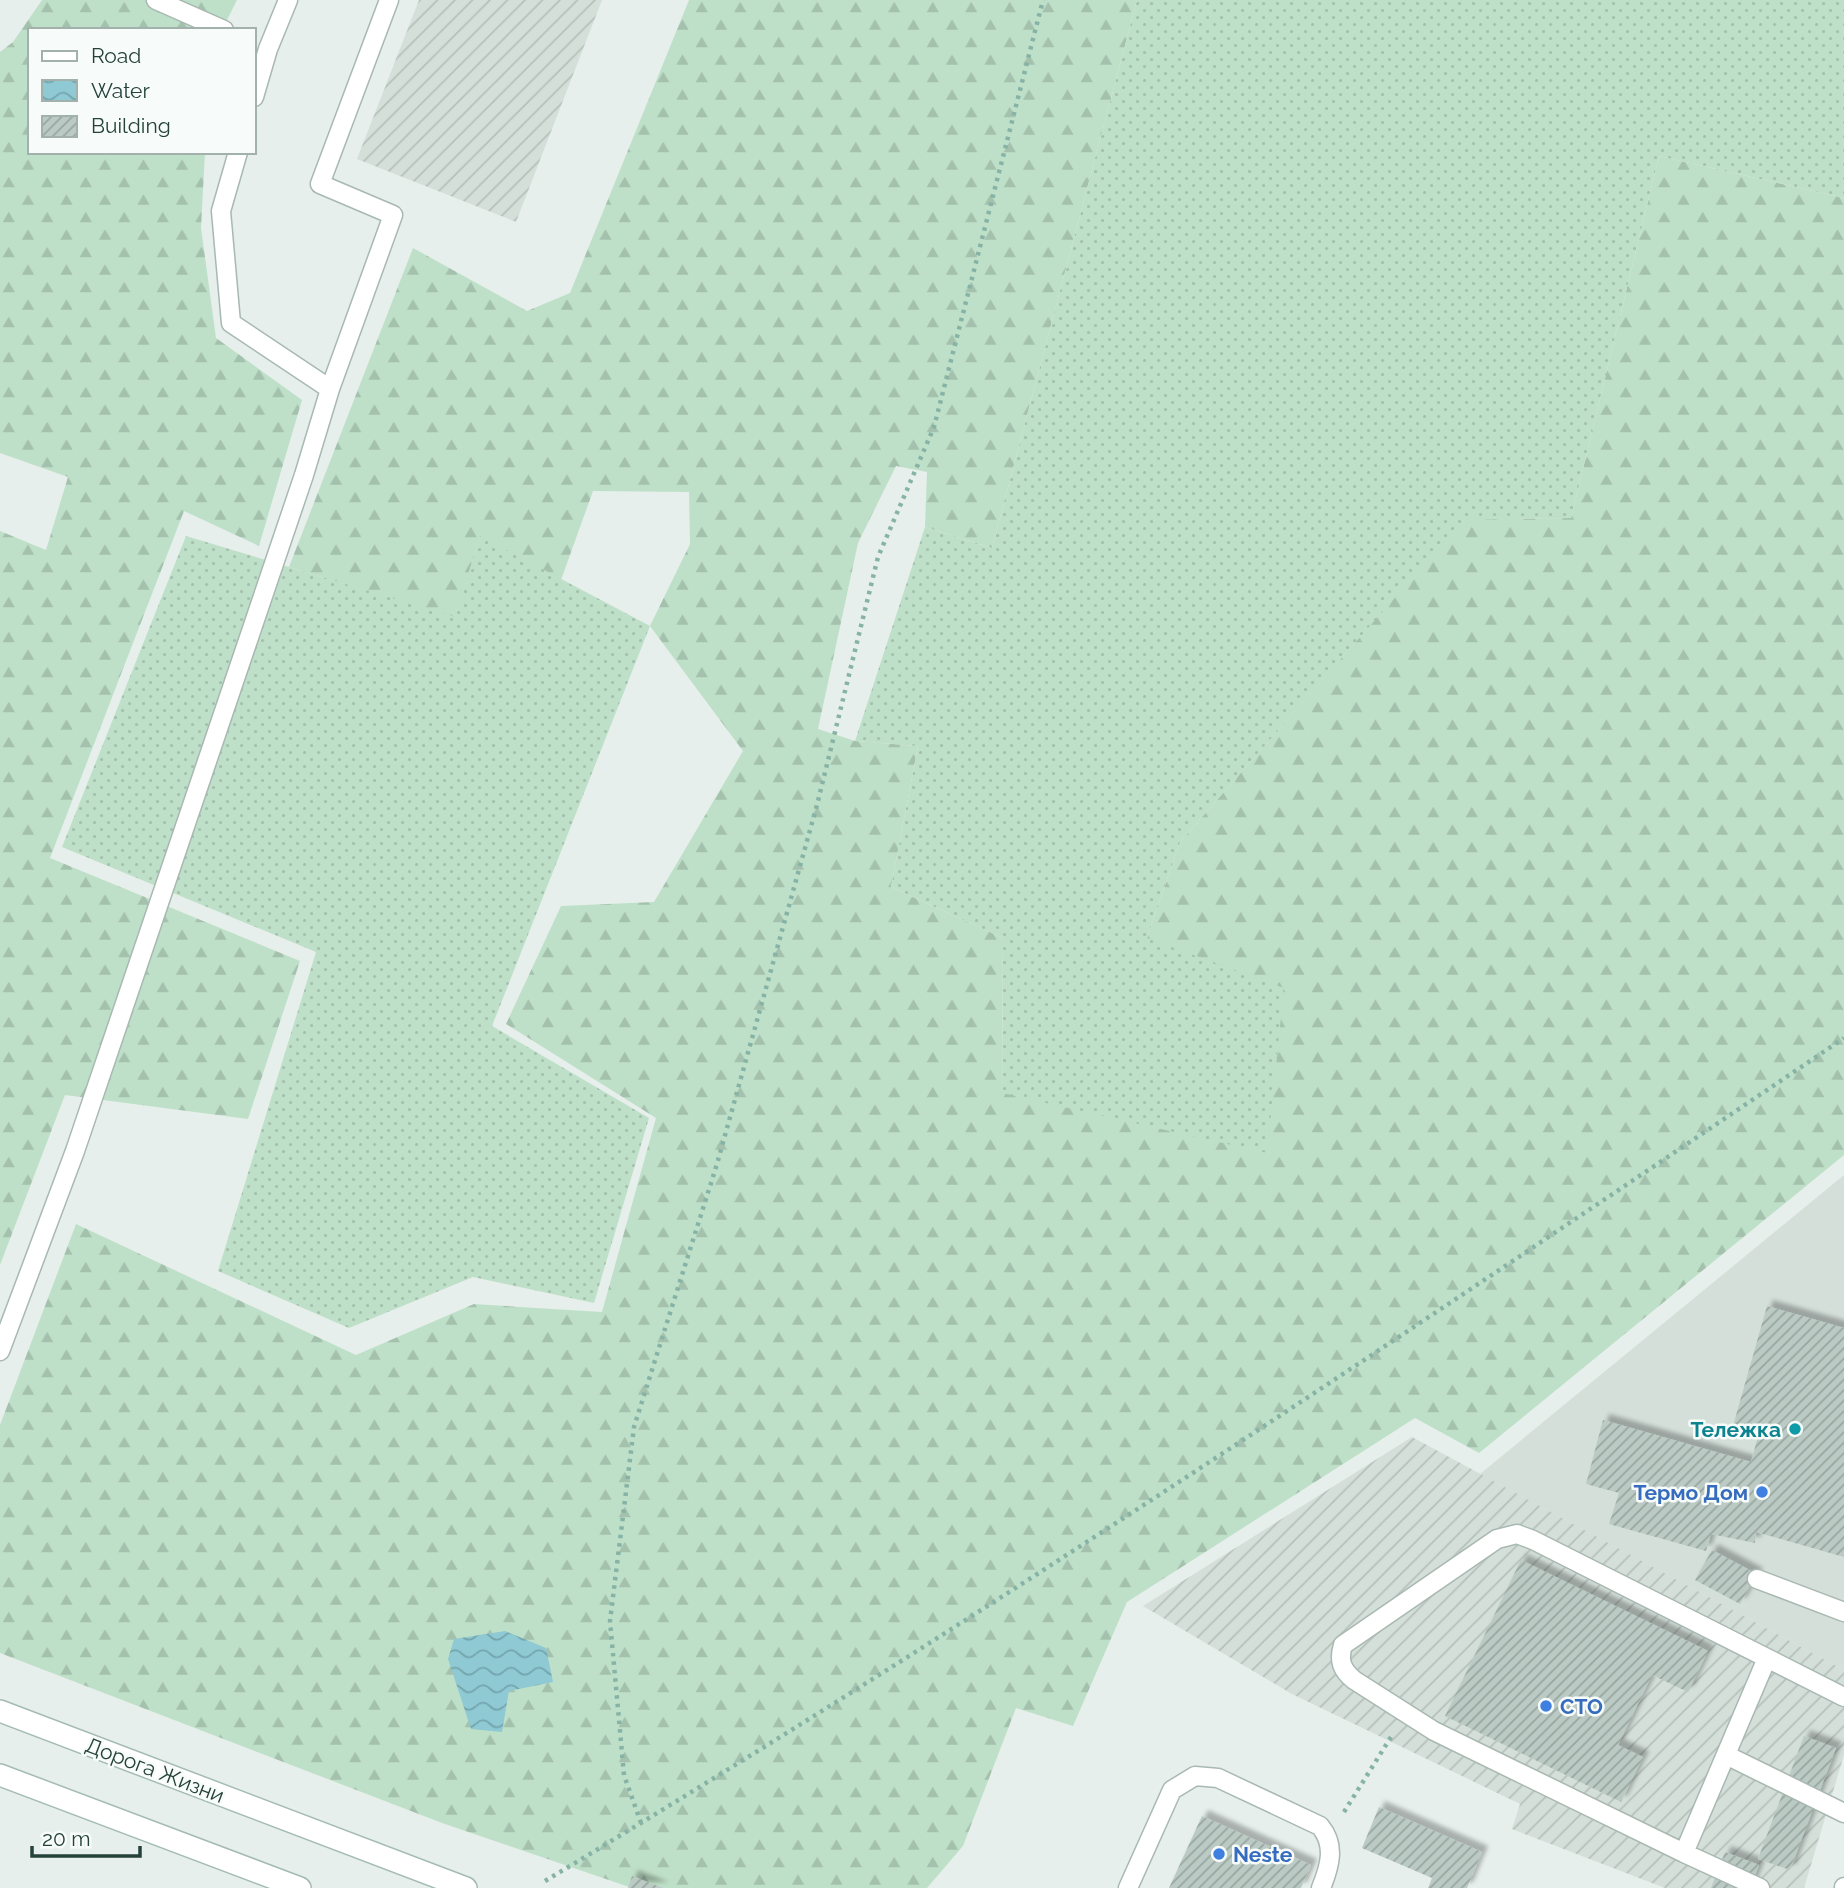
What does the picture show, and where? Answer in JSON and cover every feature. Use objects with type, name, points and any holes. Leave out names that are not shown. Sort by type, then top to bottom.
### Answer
[{"type":"main road","name":"Дорога Жизни","points":[[0,1711],[466,1888]]},
{"type":"main road","points":[[0,1775],[300,1888]]},
{"type":"lane","points":[[156,0],[219,28]]},
{"type":"lane","points":[[256,82],[261,46],[288,0]]},
{"type":"lane","points":[[0,1351],[75,1151],[330,389],[393,215],[320,184],[389,0]]},
{"type":"lane","points":[[237,154],[221,211],[231,323],[330,389]]},
{"type":"lane","points":[[1760,1888],[1434,1731],[1354,1681],[1344,1671],[1339,1656],[1343,1645],[1497,1539],[1517,1534],[1844,1697]]},
{"type":"lane","points":[[1757,1579],[1844,1612]]},
{"type":"lane","points":[[1684,1853],[1767,1658]]},
{"type":"lane","points":[[1726,1755],[1844,1813]]},
{"type":"lane","points":[[1128,1888],[1172,1790],[1195,1776],[1218,1778],[1320,1826],[1329,1837],[1331,1848],[1327,1874],[1321,1888]]},
{"type":"path","points":[[641,1823],[624,1775],[610,1620],[634,1427],[728,1125],[817,805],[878,557],[934,426],[1043,0]]},
{"type":"path","points":[[545,1881],[1117,1523],[1844,1038]]},
{"type":"path","points":[[1329,1837],[1406,1713]]},
{"type":"shaded area","points":[[419,0],[602,0],[516,222],[357,159]]},
{"type":"shaded area","points":[[1844,1175],[1844,1670],[1480,1474]]},
{"type":"shaded area","points":[[1412,1437],[1844,1670],[1844,1755],[1804,1888],[1665,1888],[1512,1829],[1520,1804],[1292,1694],[1143,1606]]},
{"type":"green space","points":[[42,0],[237,0],[223,28],[28,28],[28,154],[205,154],[201,228],[216,338],[302,400],[259,546],[184,511],[50,858],[300,961],[248,1119],[65,1095],[0,1265],[0,531],[46,550],[68,477],[0,453],[0,52],[13,42]]},
{"type":"green space","points":[[689,0],[1137,0],[992,548],[925,527],[927,472],[896,466],[858,543],[818,729],[855,741],[918,746],[891,887],[1003,938],[1002,1092],[1147,938],[1180,842],[1463,519],[1571,518],[1659,156],[1844,198],[1844,1155],[1479,1453],[1415,1418],[1127,1602],[1073,1726],[1016,1708],[963,1846],[927,1888],[632,1888],[442,1823],[0,1653],[0,1425],[76,1224],[356,1355],[474,1304],[602,1312],[656,1118],[506,1024],[561,906],[654,902],[743,751],[650,626],[690,544],[689,492],[593,491],[561,580],[480,537],[455,618],[289,567],[413,248],[527,311],[570,293]]},
{"type":"green space","points":[[1137,0],[1844,0],[1844,198],[1659,156],[1571,518],[1463,520],[1180,842],[1147,938],[1284,988],[1267,1153],[1002,1093],[1003,938],[891,887],[918,746],[855,741],[925,527],[992,548]]},
{"type":"green space","points":[[186,536],[455,617],[480,536],[650,626],[492,1026],[649,1118],[594,1303],[473,1277],[349,1328],[218,1271],[316,952],[62,847]]},
{"type":"water","points":[[505,1631],[546,1648],[553,1682],[509,1691],[502,1732],[471,1729],[448,1659],[454,1639]]},
{"type":"building","name":"Тележка","points":[[1767,1306],[1844,1328],[1844,1557],[1756,1532],[1755,1543],[1711,1534],[1706,1551],[1609,1524],[1619,1493],[1586,1484],[1603,1420],[1751,1462],[1759,1433],[1733,1426]]},
{"type":"building","points":[[1712,1550],[1757,1574],[1740,1604],[1695,1580]]},
{"type":"building","points":[[1521,1560],[1708,1651],[1688,1692],[1652,1675],[1618,1745],[1643,1757],[1621,1802],[1445,1716]]},
{"type":"building","points":[[1804,1736],[1836,1748],[1790,1870],[1758,1859]]},
{"type":"building","points":[[1379,1807],[1482,1852],[1467,1888],[1428,1888],[1432,1878],[1362,1848]]},
{"type":"building","name":"Neste","points":[[1202,1816],[1311,1865],[1301,1888],[1169,1888]]},
{"type":"building","points":[[1725,1852],[1759,1865],[1750,1888],[1711,1888]]},
{"type":"building","points":[[632,1876],[663,1888],[628,1888]]},
{"type":"place","name":"Тележка","points":[[1795,1429]]},
{"type":"place","name":"Термо Дом","points":[[1762,1492]]},
{"type":"place","name":"СТО","points":[[1546,1706]]},
{"type":"place","name":"Neste","points":[[1219,1854]]}]
